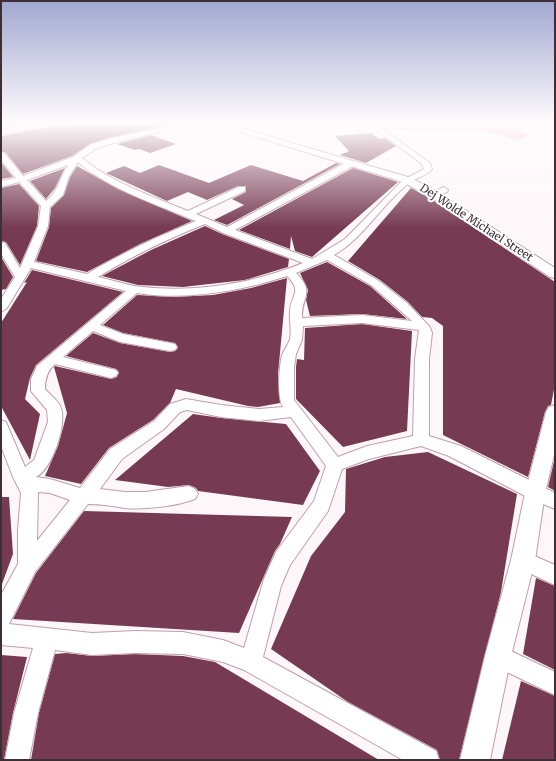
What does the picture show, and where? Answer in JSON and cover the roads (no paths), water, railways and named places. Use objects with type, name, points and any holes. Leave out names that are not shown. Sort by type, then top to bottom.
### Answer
[{"type":"main road","name":"Dej Wolde Michael Street","points":[[336,158],[407,180],[433,194],[555,274]]},
{"type":"main road","name":"Dej Wolde Michael Street","points":[[349,158],[419,176],[499,225]]},
{"type":"main road","points":[[475,760],[498,656],[523,560],[545,497],[555,412]]},
{"type":"street","points":[[3,158],[21,180],[46,206]]},
{"type":"street","points":[[28,264],[134,290],[179,292],[210,288],[289,272],[313,263],[341,247],[372,219],[407,180],[419,176],[428,169],[426,163],[418,158]]},
{"type":"street","points":[[1,184],[21,180],[77,159]]},
{"type":"street","points":[[1,308],[6,293],[20,277],[28,264],[43,226],[46,206],[59,194],[65,176],[77,159]]},
{"type":"street","points":[[77,159],[81,164],[91,170],[226,231],[313,263]]},
{"type":"street","points":[[226,231],[352,163]]},
{"type":"street","points":[[189,214],[242,189]]},
{"type":"street","points":[[433,194],[444,190]]},
{"type":"street","points":[[89,278],[118,260],[156,240],[205,221]]},
{"type":"street","points":[[1,246],[20,277]]},
{"type":"street","points":[[326,255],[375,283],[403,306],[424,327],[426,333],[422,359],[421,440]]},
{"type":"street","points":[[289,272],[299,282],[302,292],[296,310],[296,340],[289,354],[287,367],[287,402],[293,412],[335,465]]},
{"type":"street","points":[[24,480],[41,464],[56,422],[54,408],[38,390],[38,379],[44,366],[134,290]]},
{"type":"street","points":[[297,322],[362,319],[424,327]]},
{"type":"street","points":[[91,326],[120,338],[170,347]]},
{"type":"street","points":[[53,359],[112,372]]},
{"type":"street","points":[[1,618],[5,607],[18,587],[28,565],[116,454],[159,425],[170,412],[181,405],[191,404],[221,411],[259,415],[293,412]]},
{"type":"street","points":[[1,426],[30,493],[27,529],[28,565]]},
{"type":"street","points":[[335,465],[367,454],[421,440],[455,451],[545,497]]},
{"type":"street","points":[[250,662],[271,586],[283,559],[322,505],[335,465]]},
{"type":"street","points":[[24,480],[50,486],[83,497],[105,496],[125,500],[145,500],[189,494]]},
{"type":"street","points":[[523,560],[555,574]]},
{"type":"street","points":[[1,634],[92,644],[135,642],[183,643],[223,651],[250,662],[427,760]]},
{"type":"street","points":[[17,760],[26,713],[47,638]]},
{"type":"street","points":[[498,656],[555,684]]}]
